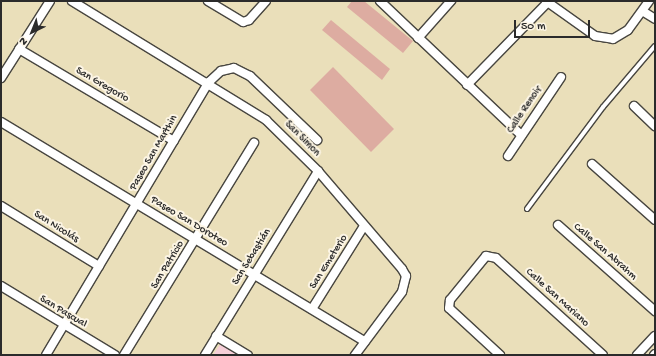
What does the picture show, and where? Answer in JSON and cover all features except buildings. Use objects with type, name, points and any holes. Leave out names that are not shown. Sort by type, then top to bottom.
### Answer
[{"type":"street","points":[[1,78],[50,1]]},
{"type":"street","name":"San Simon","points":[[72,1],[209,82],[266,120],[318,171],[406,276],[402,292],[356,355]]},
{"type":"street","points":[[208,1],[240,20],[249,20],[266,1]]},
{"type":"street","points":[[380,1],[521,135]]},
{"type":"street","points":[[418,38],[451,1]]},
{"type":"street","points":[[467,85],[547,2],[595,36],[613,39],[628,30],[644,12],[649,1]]},
{"type":"street","points":[[644,12],[655,19]]},
{"type":"street","name":"San Gregorio","points":[[19,49],[174,140]]},
{"type":"street","name":"Paseo San Marthin","points":[[46,355],[209,82],[228,68],[242,71],[317,140]]},
{"type":"street","name":"Calle Renoir","points":[[508,156],[561,77]]},
{"type":"street","points":[[634,106],[655,126]]},
{"type":"street","name":"Paseo San Doroteo","points":[[1,122],[365,342]]},
{"type":"street","name":"San Patricio","points":[[124,355],[254,143]]},
{"type":"street","points":[[592,164],[655,220]]},
{"type":"street","name":"San Sebastián","points":[[205,355],[318,171]]},
{"type":"street","name":"San Nicolás","points":[[1,206],[99,266]]},
{"type":"street","name":"Calle San Abrahm","points":[[558,225],[655,311]]},
{"type":"street","name":"San Emeterio","points":[[312,309],[364,226]]},
{"type":"street","name":"Calle San Mariano","points":[[500,355],[455,315],[449,305],[481,259],[486,256],[496,258],[603,355]]},
{"type":"street","name":"San Pascual","points":[[1,286],[115,355]]},
{"type":"street","points":[[216,336],[248,355]]},
{"type":"street","points":[[638,355],[655,336]]},
{"type":"lane","points":[[527,209],[603,107],[655,46]]},
{"type":"shaded area","points":[[221,343],[238,355],[213,355]]}]
